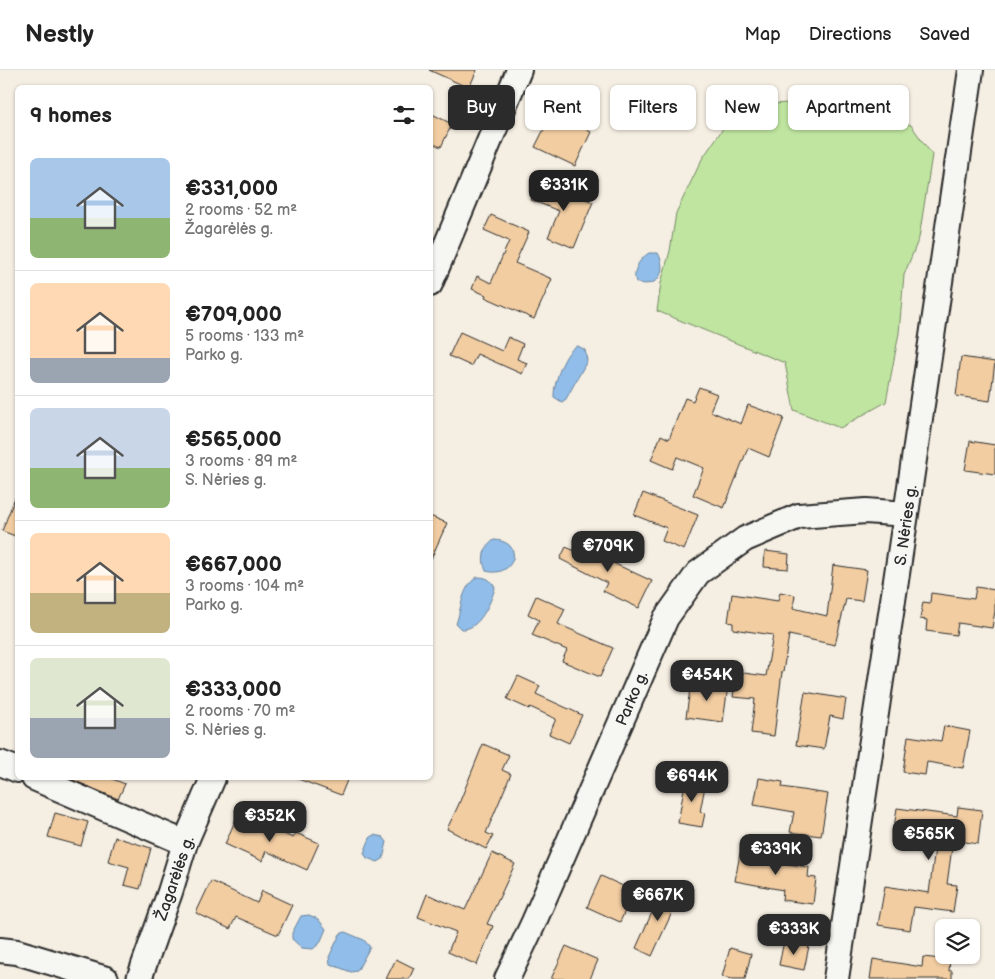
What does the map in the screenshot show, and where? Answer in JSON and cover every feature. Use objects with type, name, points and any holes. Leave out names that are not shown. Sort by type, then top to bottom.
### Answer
[{"type":"street","points":[[433,277],[519,70]]},
{"type":"street","name":"S. Nėries g.","points":[[836,979],[971,70]]},
{"type":"street","name":"Parko g.","points":[[507,979],[533,924],[666,618],[698,573],[745,539],[799,516],[866,511],[906,514]]},
{"type":"street","points":[[0,763],[15,769]]},
{"type":"street","points":[[39,780],[185,843]]},
{"type":"street","name":"Žagarėlės g.","points":[[138,979],[170,892],[185,843],[212,780]]},
{"type":"street","points":[[0,950],[17,952],[106,979]]},
{"type":"green space","points":[[788,103],[788,130],[909,130],[909,124],[932,155],[919,238],[904,275],[899,333],[886,402],[840,428],[794,410],[785,363],[657,311],[676,213],[702,159],[722,130],[778,130],[778,104]]},
{"type":"water","points":[[649,253],[658,253],[661,260],[662,266],[659,277],[650,283],[636,282],[637,266]]},
{"type":"water","points":[[578,346],[585,350],[587,361],[566,399],[562,402],[554,397],[558,376],[564,360],[573,348]]},
{"type":"water","points":[[494,540],[504,542],[510,546],[513,552],[513,559],[510,565],[504,570],[496,572],[486,571],[484,562],[485,550]]},
{"type":"water","points":[[477,577],[483,577],[492,582],[495,588],[491,601],[479,621],[467,628],[461,629],[456,624],[463,598],[472,581]]},
{"type":"water","points":[[374,835],[383,837],[387,842],[383,859],[378,862],[367,858],[364,853],[370,838]]},
{"type":"water","points":[[309,915],[318,919],[326,929],[320,943],[313,949],[302,948],[292,939],[292,933],[301,916]]},
{"type":"water","points":[[345,932],[364,940],[370,947],[357,971],[351,972],[330,964],[329,957],[340,934]]},
{"type":"building","points":[[429,70],[477,70],[470,85],[462,85]]},
{"type":"building","points":[[433,114],[448,122],[449,130],[441,147],[433,143]]},
{"type":"building","points":[[544,130],[587,130],[591,132],[575,166],[535,147]]},
{"type":"building","points":[[539,180],[593,202],[574,248],[548,237],[559,211],[531,200]]},
{"type":"building","points":[[491,215],[529,232],[515,263],[552,279],[534,319],[485,297],[486,295],[472,289],[477,276],[491,283],[509,241],[484,230]]},
{"type":"building","points":[[460,332],[502,351],[508,337],[523,344],[517,359],[527,363],[522,374],[477,354],[471,366],[449,356]]},
{"type":"building","points":[[961,357],[995,362],[990,401],[956,396]]},
{"type":"building","points":[[699,387],[717,394],[710,411],[741,424],[748,405],[784,418],[769,457],[748,448],[724,508],[693,495],[704,468],[677,457],[672,469],[651,460],[661,435],[669,439],[685,398],[693,401]]},
{"type":"building","points":[[970,441],[995,445],[995,474],[965,470]]},
{"type":"building","points":[[643,493],[698,515],[684,550],[662,541],[667,528],[634,515]]},
{"type":"building","points":[[15,498],[15,536],[2,531]]},
{"type":"building","points":[[433,517],[447,523],[433,554]]},
{"type":"building","points":[[582,537],[602,547],[598,556],[652,581],[639,608],[603,591],[607,583],[560,559],[566,547],[575,551]]},
{"type":"building","points":[[765,551],[789,554],[788,569],[764,567]]},
{"type":"building","points":[[833,565],[867,570],[862,601],[846,599],[835,645],[789,635],[774,736],[751,733],[755,699],[733,697],[736,672],[766,676],[773,635],[733,629],[733,623],[728,622],[732,594],[778,601],[780,592],[795,595],[793,608],[827,616]]},
{"type":"building","points":[[976,587],[995,590],[995,611],[992,628],[958,623],[956,635],[926,631],[927,620],[920,619],[923,602],[930,603],[931,593],[974,599]]},
{"type":"building","points":[[536,596],[565,609],[558,624],[613,648],[600,677],[562,661],[567,650],[532,635],[539,620],[528,614]]},
{"type":"building","points":[[518,676],[540,686],[536,694],[582,715],[569,743],[549,734],[556,719],[507,699]]},
{"type":"building","points":[[691,682],[728,686],[723,722],[686,717]]},
{"type":"building","points":[[805,692],[846,699],[843,719],[830,716],[824,749],[796,745]]},
{"type":"building","points":[[944,726],[970,731],[963,768],[927,762],[925,775],[903,772],[908,736],[941,741]]},
{"type":"building","points":[[483,744],[509,755],[502,770],[511,774],[486,833],[493,836],[486,849],[447,829]]},
{"type":"building","points":[[686,777],[706,781],[700,812],[705,813],[702,827],[678,823]]},
{"type":"building","points":[[759,778],[783,782],[782,787],[828,794],[821,836],[790,832],[794,812],[754,805]]},
{"type":"building","points":[[73,780],[115,780],[125,784],[118,799]]},
{"type":"building","points":[[301,780],[347,780],[341,795]]},
{"type":"building","points":[[958,807],[982,810],[978,844],[953,840],[947,884],[957,885],[953,912],[914,907],[910,930],[878,925],[885,886],[929,893],[935,848],[892,841],[897,808],[957,816]]},
{"type":"building","points":[[55,813],[88,822],[81,846],[48,837]]},
{"type":"building","points":[[238,814],[293,838],[296,833],[319,843],[307,870],[266,851],[262,861],[225,844]]},
{"type":"building","points":[[115,837],[151,848],[140,889],[124,885],[129,867],[108,861]]},
{"type":"building","points":[[741,848],[767,853],[765,861],[809,867],[808,877],[816,878],[813,904],[782,900],[783,890],[735,881]]},
{"type":"building","points":[[492,853],[515,864],[487,924],[493,926],[477,965],[448,952],[456,932],[418,917],[427,894],[465,910]]},
{"type":"building","points":[[601,876],[634,891],[620,922],[587,907]]},
{"type":"building","points":[[211,881],[257,903],[262,891],[292,905],[278,935],[236,917],[230,929],[196,913]]},
{"type":"building","points":[[663,888],[680,895],[652,956],[636,948]]},
{"type":"building","points":[[784,941],[809,946],[804,970],[779,965]]},
{"type":"building","points":[[566,946],[598,960],[590,979],[551,979]]},
{"type":"building","points":[[730,948],[751,954],[745,979],[722,977]]},
{"type":"building","points":[[923,957],[935,958],[935,964],[950,964],[949,971],[952,971],[952,979],[870,979],[873,959],[922,967]]},
{"type":"building","points":[[396,959],[414,968],[409,979],[386,979]]}]
